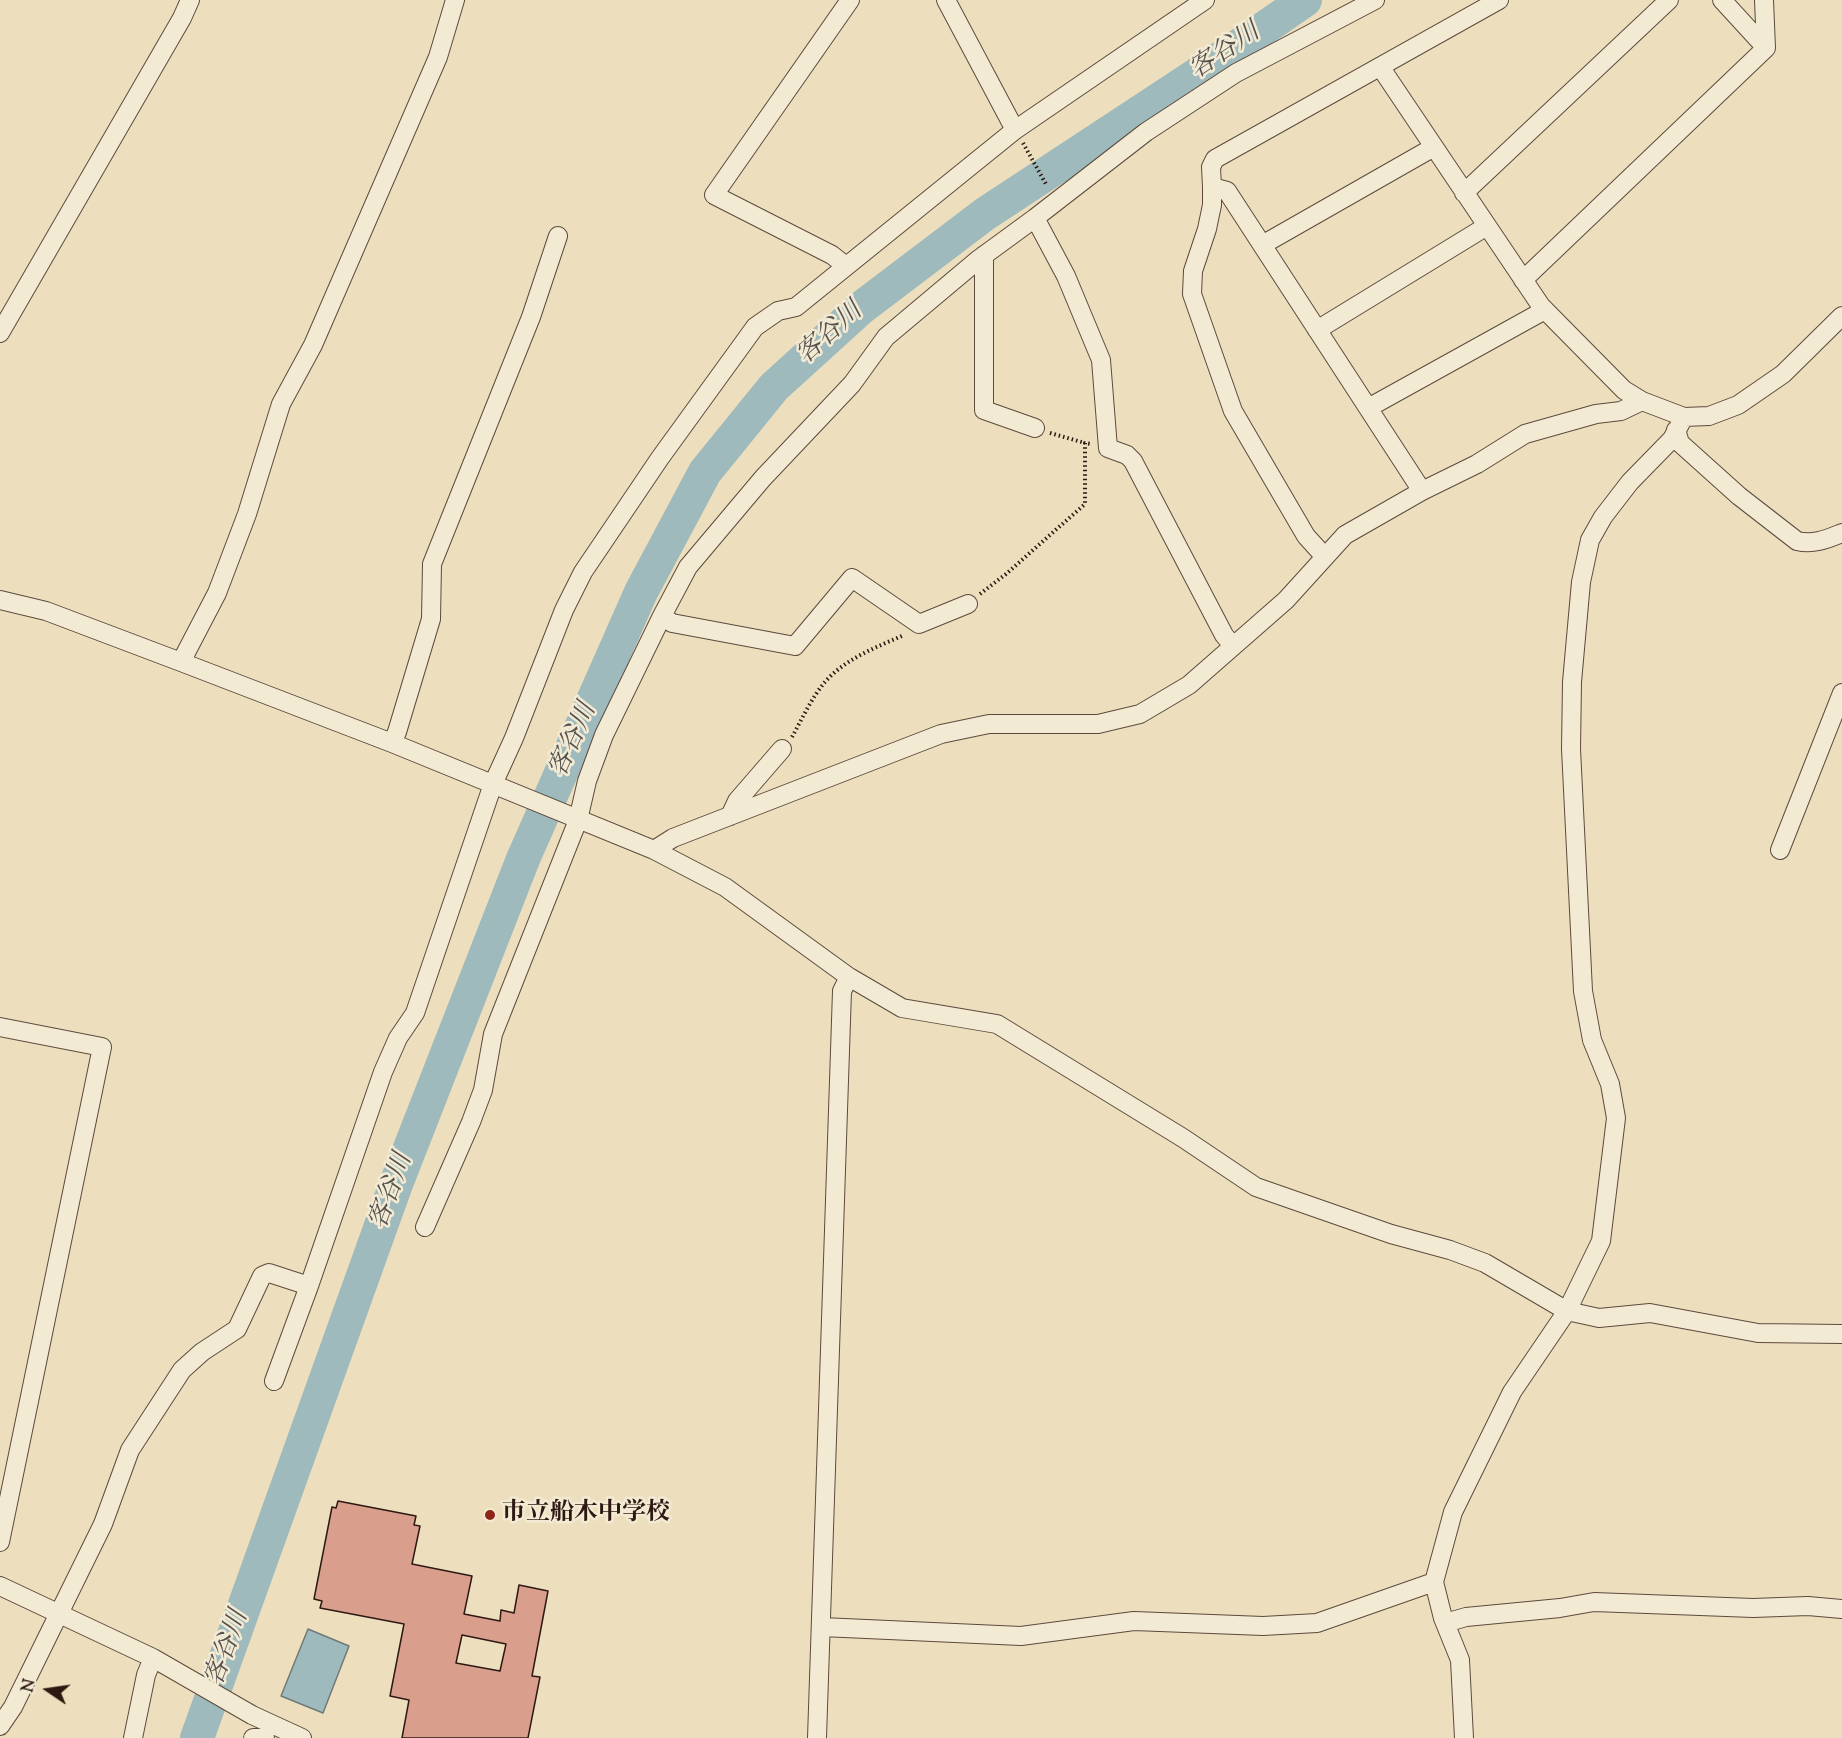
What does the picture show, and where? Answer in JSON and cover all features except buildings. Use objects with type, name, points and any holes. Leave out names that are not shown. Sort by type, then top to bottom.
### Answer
[{"type":"street","points":[[0,333],[190,0]]},
{"type":"street","points":[[181,662],[218,593],[247,514],[281,404],[313,345],[438,57],[455,0]]},
{"type":"street","points":[[846,266],[832,255],[714,195],[850,0]]},
{"type":"street","points":[[945,0],[1018,134]]},
{"type":"street","points":[[274,1381],[383,1072],[398,1038],[415,1013],[514,738],[564,610],[583,572],[660,458],[755,327],[778,310],[796,308],[846,266],[1018,134],[1205,0]]},
{"type":"street","points":[[425,1227],[483,1090],[493,1034],[604,735],[688,567],[763,478],[852,384],[886,337],[984,255],[1035,219],[1146,132],[1236,73],[1375,0]]},
{"type":"street","points":[[1325,557],[1306,536],[1233,411],[1192,294],[1193,271],[1212,204],[1211,167],[1215,159],[1499,0]]},
{"type":"street","points":[[1464,193],[1669,0]]},
{"type":"street","points":[[1722,0],[1766,48]]},
{"type":"street","points":[[1524,280],[1766,48],[1764,0]]},
{"type":"street","points":[[1381,68],[1545,310],[1624,390],[1680,423],[1710,416],[1738,405],[1783,374],[1842,316]]},
{"type":"street","points":[[1262,245],[1434,147]]},
{"type":"street","points":[[1212,187],[1227,191],[1422,491]]},
{"type":"street","points":[[1035,219],[1066,276],[1101,360],[1108,448],[1127,455],[1133,460],[1224,635],[1233,646]]},
{"type":"street","points":[[1317,330],[1487,226]]},
{"type":"street","points":[[392,742],[431,619],[432,564],[531,317],[558,236]]},
{"type":"street","points":[[984,255],[984,410],[1035,428]]},
{"type":"street","points":[[1368,408],[1545,310]]},
{"type":"street","points":[[654,850],[673,838],[941,734],[989,724],[1098,724],[1140,714],[1189,685],[1286,600],[1345,535],[1422,491],[1477,464],[1525,434],[1596,414],[1622,411],[1642,401]]},
{"type":"street","points":[[1680,423],[1680,443],[1739,496],[1797,541],[1807,543],[1820,541],[1842,533]]},
{"type":"street","points":[[1464,1738],[1460,1660],[1445,1623],[1434,1582],[1453,1512],[1512,1392],[1567,1311],[1601,1241],[1616,1118],[1610,1084],[1592,1040],[1583,992],[1571,749],[1572,682],[1581,582],[1590,540],[1603,517],[1630,482],[1672,440],[1680,423]]},
{"type":"street","points":[[662,616],[672,622],[795,646],[852,578],[919,624],[968,604]]},
{"type":"street","points":[[0,600],[46,611],[392,742],[654,850],[725,886],[849,977],[902,1008],[998,1024],[1183,1138],[1256,1187],[1391,1234],[1450,1250],[1485,1263],[1567,1311],[1599,1318],[1650,1313],[1758,1333],[1842,1334]]},
{"type":"street","points":[[1779,850],[1842,693]]},
{"type":"street","points":[[730,816],[737,801],[782,749]]},
{"type":"street","points":[[818,1738],[842,991],[849,977]]},
{"type":"street","points":[[0,1027],[102,1047],[0,1542]]},
{"type":"street","points":[[0,1726],[13,1707],[103,1524],[130,1450],[182,1370],[202,1352],[237,1329],[262,1276],[269,1273],[309,1286]]},
{"type":"street","points":[[822,1627],[1021,1636],[1134,1621],[1263,1626],[1317,1623],[1434,1582]]},
{"type":"street","points":[[0,1586],[157,1661],[252,1716],[302,1738]]},
{"type":"street","points":[[1445,1623],[1466,1617],[1560,1608],[1594,1602],[1753,1608],[1808,1606],[1842,1609]]},
{"type":"street","points":[[134,1738],[146,1675],[157,1661]]},
{"type":"street","points":[[253,1738],[265,1738]]},
{"type":"path","points":[[1018,134],[1052,195]]},
{"type":"path","points":[[1035,428],[1108,448]]},
{"type":"path","points":[[968,604],[1006,574],[1084,504],[1085,443]]},
{"type":"path","points":[[782,749],[787,745],[824,682],[841,667],[866,652],[918,629],[919,624]]},
{"type":"water","points":[[308,1629],[349,1646],[323,1713],[281,1696]]},
{"type":"waterway","name":"客谷川","points":[[197,1738],[396,1184],[523,859],[641,592],[705,472],[774,387],[861,308],[985,214],[1198,74],[1305,0]]},
{"type":"place","name":"市立船木中学校","points":[[490,1515]]}]
